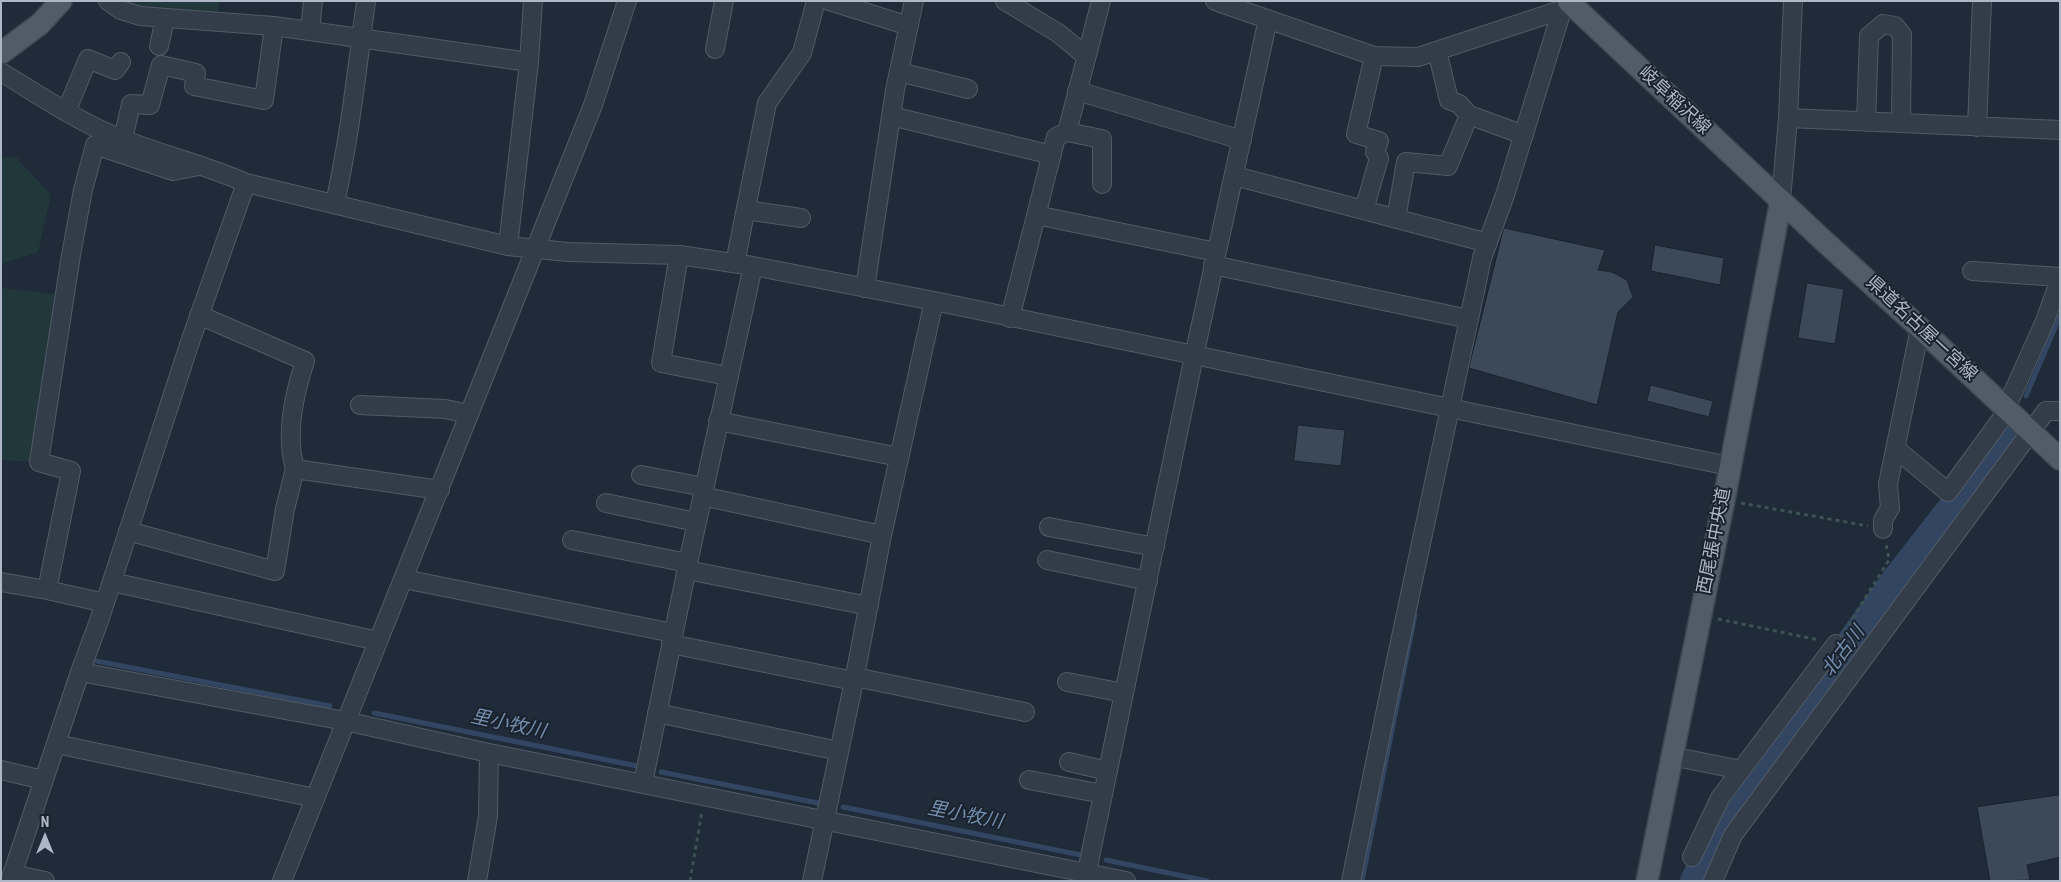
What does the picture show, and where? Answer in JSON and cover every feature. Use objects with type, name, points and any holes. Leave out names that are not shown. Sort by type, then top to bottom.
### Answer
[{"type":"main road","points":[[1,53],[40,24],[61,1]]},
{"type":"main road","name":"岐阜稲沢線","points":[[1567,6],[1781,200]]},
{"type":"main road","name":"県道名古屋一宮線","points":[[1781,200],[2060,459]]},
{"type":"main road","name":"西尾張中央道","points":[[1647,881],[1724,500],[1781,200]]},
{"type":"street","points":[[108,1],[121,10],[140,16],[165,19],[241,22],[529,62]]},
{"type":"street","points":[[310,31],[314,1]]},
{"type":"street","points":[[335,203],[349,134],[366,1]]},
{"type":"street","points":[[508,246],[529,62],[533,1]]},
{"type":"street","points":[[282,881],[593,105],[627,1]]},
{"type":"street","points":[[716,49],[724,1]]},
{"type":"street","points":[[644,783],[696,522],[728,376],[744,264],[746,210],[767,103],[802,53],[816,1]]},
{"type":"street","points":[[829,1],[909,26]]},
{"type":"street","points":[[865,288],[891,116],[914,1]]},
{"type":"street","points":[[1005,1],[1058,33],[1086,56]]},
{"type":"street","points":[[1067,132],[1101,1]]},
{"type":"street","points":[[1215,1],[1259,12],[1374,56],[1418,57],[1567,6]]},
{"type":"street","points":[[1781,200],[1788,118],[1793,1]]},
{"type":"street","points":[[1977,127],[1982,1]]},
{"type":"street","points":[[1352,881],[1396,661],[1482,258],[1506,195],[1567,6]]},
{"type":"street","points":[[1086,877],[1194,356],[1235,176],[1242,140],[1259,12]]},
{"type":"street","points":[[159,46],[165,19]]},
{"type":"street","points":[[1866,122],[1869,36],[1883,24],[1896,26],[1902,35],[1901,123]]},
{"type":"street","points":[[123,139],[131,104],[150,105],[161,66],[196,73],[194,86],[264,100],[274,26]]},
{"type":"street","points":[[1437,51],[1449,100],[1459,104],[1469,115],[1524,135]]},
{"type":"street","points":[[1364,210],[1379,158],[1375,152],[1378,141],[1356,134],[1374,56]]},
{"type":"street","points":[[66,112],[88,59],[115,70],[121,62]]},
{"type":"street","points":[[1,72],[66,112],[123,139],[246,183],[508,246],[568,252],[679,255],[744,264],[934,301],[1450,410],[1730,466]]},
{"type":"street","points":[[899,72],[968,89]]},
{"type":"street","points":[[1077,91],[1242,140]]},
{"type":"street","points":[[1396,218],[1406,162],[1448,166],[1469,115]]},
{"type":"street","points":[[891,116],[1052,155]]},
{"type":"street","points":[[1788,118],[2060,130]]},
{"type":"street","points":[[1010,318],[1056,137],[1067,132],[1102,139],[1102,184]]},
{"type":"street","points":[[47,590],[71,471],[39,462],[71,255],[83,190],[95,145],[173,172],[199,166]]},
{"type":"street","points":[[1235,176],[1488,243]]},
{"type":"street","points":[[45,881],[11,877],[105,603],[199,315],[246,183]]},
{"type":"street","points":[[746,210],[801,218]]},
{"type":"street","points":[[1036,215],[1469,319]]},
{"type":"street","points":[[679,255],[661,363],[728,376]]},
{"type":"street","points":[[1896,449],[1948,492],[2007,409],[2045,321],[2060,278],[1972,271]]},
{"type":"street","points":[[812,881],[882,535],[934,301]]},
{"type":"street","points":[[128,531],[275,571],[285,509],[295,469],[290,451],[291,428],[296,388],[304,361],[199,315]]},
{"type":"street","points":[[1884,529],[1884,520],[1890,508],[1888,484],[1920,328]]},
{"type":"street","points":[[360,405],[445,409],[469,414]]},
{"type":"street","points":[[1713,881],[1733,836],[2031,431],[2046,411],[2060,411]]},
{"type":"street","points":[[718,421],[900,457]]},
{"type":"street","points":[[295,469],[440,490]]},
{"type":"street","points":[[641,474],[703,492],[882,535]]},
{"type":"street","points":[[606,503],[696,522]]},
{"type":"street","points":[[1049,527],[1155,547]]},
{"type":"street","points":[[572,540],[869,606]]},
{"type":"street","points":[[1046,560],[1148,581]]},
{"type":"street","points":[[404,579],[854,679],[1025,712]]},
{"type":"street","points":[[1,582],[105,603]]},
{"type":"street","points":[[112,582],[378,641]]},
{"type":"street","points":[[1692,857],[1720,798],[1836,644]]},
{"type":"street","points":[[80,672],[345,722],[489,753],[644,783],[1086,877],[1126,881]]},
{"type":"street","points":[[1067,682],[1124,693]]},
{"type":"street","points":[[657,713],[839,751]]},
{"type":"street","points":[[56,744],[315,798]]},
{"type":"street","points":[[477,881],[488,816],[489,753]]},
{"type":"street","points":[[1671,756],[1741,770]]},
{"type":"street","points":[[1069,762],[1108,771]]},
{"type":"street","points":[[1,770],[43,780]]},
{"type":"street","points":[[1029,780],[1103,794]]},
{"type":"path","points":[[1724,500],[1884,529]]},
{"type":"path","points":[[1700,616],[1836,644],[1889,560]]},
{"type":"path","points":[[690,881],[705,796]]},
{"type":"green space","points":[[116,1],[220,1],[216,21],[121,10]]},
{"type":"green space","points":[[16,157],[51,195],[38,252],[1,264],[1,158]]},
{"type":"green space","points":[[1,288],[64,295],[39,462],[1,460]]},
{"type":"building","points":[[1504,228],[1605,250],[1598,270],[1612,272],[1627,280],[1633,297],[1618,312],[1597,405],[1469,368]]},
{"type":"building","points":[[1655,245],[1724,258],[1720,285],[1651,271]]},
{"type":"building","points":[[1807,283],[1844,289],[1835,344],[1798,338]]},
{"type":"building","points":[[1651,385],[1713,401],[1709,417],[1647,401]]},
{"type":"building","points":[[1298,425],[1345,430],[1341,466],[1294,461]]},
{"type":"building","points":[[2060,795],[2060,857],[2027,865],[2030,880],[1990,881],[1977,807]]},
{"type":"waterway","name":"北古川","points":[[2026,396],[2060,316]]},
{"type":"waterway","name":"北古川","points":[[1695,881],[1743,787],[1790,728],[1895,582],[1992,457],[2006,432]]},
{"type":"waterway","points":[[1362,881],[1415,615]]},
{"type":"waterway","name":"里小牧川","points":[[96,661],[330,706]]},
{"type":"waterway","name":"里小牧川","points":[[374,713],[637,766]]},
{"type":"waterway","name":"里小牧川","points":[[661,772],[823,804]]},
{"type":"waterway","name":"里小牧川","points":[[843,807],[1081,855]]},
{"type":"waterway","name":"里小牧川","points":[[1106,860],[1207,881]]}]
